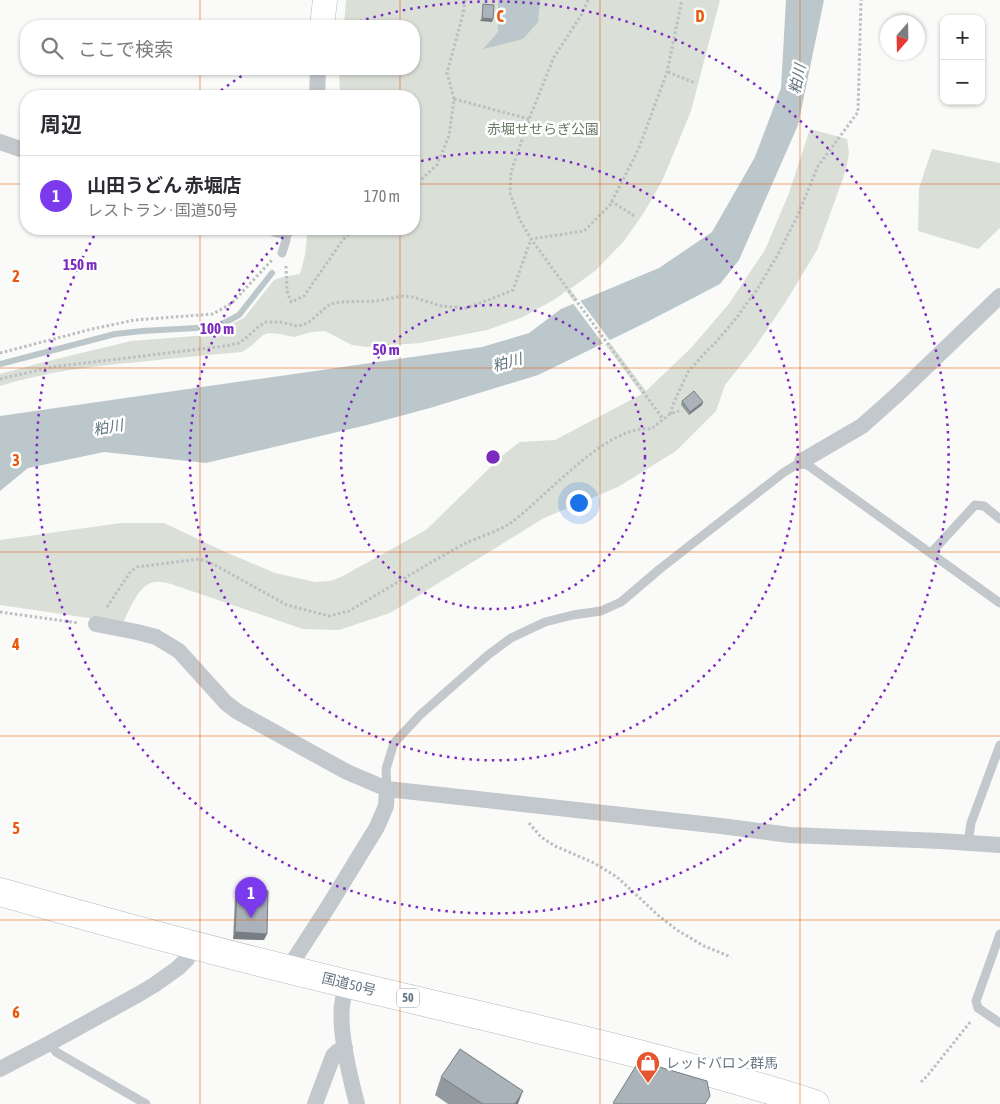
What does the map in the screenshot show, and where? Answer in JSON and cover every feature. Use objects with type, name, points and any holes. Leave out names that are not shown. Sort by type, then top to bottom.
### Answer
[{"type":"highway","name":"国道50号","points":[[0,892],[193,945],[642,1055],[815,1104]]},
{"type":"street","points":[[323,20],[325,0]]},
{"type":"street","points":[[317,90],[318,75]]},
{"type":"street","points":[[0,142],[20,149]]},
{"type":"street","points":[[802,461],[862,426],[1000,296]]},
{"type":"street","points":[[96,624],[156,637],[179,652],[226,703],[238,712],[347,772],[387,789],[790,835],[1000,845]]},
{"type":"street","points":[[288,968],[377,826],[386,806],[387,789]]},
{"type":"street","points":[[0,1069],[139,994],[178,968],[187,959],[193,945]]},
{"type":"street","points":[[347,984],[341,1014],[345,1048],[357,1104]]},
{"type":"street","points":[[315,1104],[333,1056],[345,1048]]},
{"type":"lane","points":[[282,254],[287,235]]},
{"type":"lane","points":[[387,789],[386,769],[394,743],[420,715],[488,655],[511,638],[546,622],[573,615],[601,611],[621,602],[661,568],[783,473],[802,461],[1000,603]]},
{"type":"lane","points":[[931,553],[975,505],[984,506],[1000,519]]},
{"type":"lane","points":[[968,843],[971,823],[1000,745]]},
{"type":"lane","points":[[1000,934],[976,1001],[978,1008],[1000,1023]]},
{"type":"lane","points":[[50,1043],[56,1052],[146,1104]]},
{"type":"path","points":[[420,181],[437,165],[449,136],[454,100],[447,73],[466,0]]},
{"type":"path","points":[[588,0],[582,14],[554,57],[528,119],[511,172],[510,193],[520,220],[540,252],[662,418]]},
{"type":"path","points":[[531,238],[584,232],[610,204],[639,148],[668,72],[682,0]]},
{"type":"path","points":[[670,414],[688,372],[737,317],[758,288],[797,217],[818,166],[858,112],[862,0]]},
{"type":"path","points":[[668,72],[695,83]]},
{"type":"path","points":[[454,100],[528,119]]},
{"type":"path","points":[[611,201],[636,217]]},
{"type":"path","points":[[0,353],[135,320],[213,314],[232,303],[272,260],[282,254],[286,259],[287,291],[291,302],[304,296],[348,235]]},
{"type":"path","points":[[0,379],[52,367],[239,343],[266,322],[280,322],[297,326],[304,325],[330,304],[340,302],[377,301],[403,296],[441,306],[466,308],[513,290],[531,238]]},
{"type":"path","points":[[0,612],[72,623],[96,624],[131,571],[137,567],[199,560],[213,564],[287,605],[329,616],[349,611],[465,544],[511,523],[584,459],[613,438],[642,428],[651,429],[662,418],[679,411]]},
{"type":"path","points":[[527,805],[529,823],[541,837],[555,846],[594,863],[617,877],[677,930],[704,946],[731,957]]},
{"type":"path","points":[[921,1082],[928,1076],[968,1025],[978,1008]]},
{"type":"green space","name":"赤堀せせらぎ公園","points":[[346,0],[720,0],[691,111],[663,179],[645,211],[624,241],[595,271],[570,289],[646,391],[691,348],[728,305],[765,250],[789,193],[810,129],[847,139],[849,153],[846,170],[817,250],[785,303],[755,347],[725,385],[716,411],[676,451],[618,487],[544,518],[390,613],[339,630],[303,629],[171,584],[159,582],[149,584],[139,592],[123,623],[0,605],[0,540],[121,523],[164,523],[275,573],[315,582],[330,581],[341,577],[426,530],[504,454],[520,442],[555,440],[642,394],[566,291],[523,317],[487,330],[420,343],[366,347],[352,345],[325,331],[311,332],[294,337],[269,333],[263,335],[242,352],[86,368],[51,373],[0,386],[0,374],[131,341],[208,335],[244,318],[274,280],[300,274],[308,235],[420,235],[420,90],[340,90],[339,75],[420,75],[420,20],[344,20]]},
{"type":"green space","points":[[932,149],[1000,163],[1000,228],[978,249],[918,231],[919,188]]},
{"type":"water","points":[[498,0],[540,0],[538,22],[523,39],[483,49],[498,32]]},
{"type":"water","name":"粕川","points":[[786,0],[824,0],[798,125],[739,260],[720,284],[538,375],[430,408],[206,463],[104,452],[28,468],[0,491],[0,416],[482,347],[529,333],[561,309],[659,268],[712,232],[755,157],[781,88]]},
{"type":"pier","points":[[579,299],[611,342],[604,345],[572,302]]},
{"type":"building","points":[[483,4],[494,5],[493,19],[482,18]]},
{"type":"building","points":[[694,391],[703,402],[690,412],[682,401]]},
{"type":"building","points":[[237,889],[268,891],[267,934],[235,932]]},
{"type":"building","points":[[460,1049],[523,1091],[515,1104],[483,1104],[441,1077]]},
{"type":"building","points":[[639,1061],[707,1081],[710,1096],[705,1104],[613,1103]]},
{"type":"waterway","points":[[0,364],[115,334],[214,327],[239,315],[272,273]]},
{"type":"place","name":"山田うどん 赤堀店","points":[[251,918]]},
{"type":"place","name":"レッドバロン群馬","points":[[648,1084]]}]
